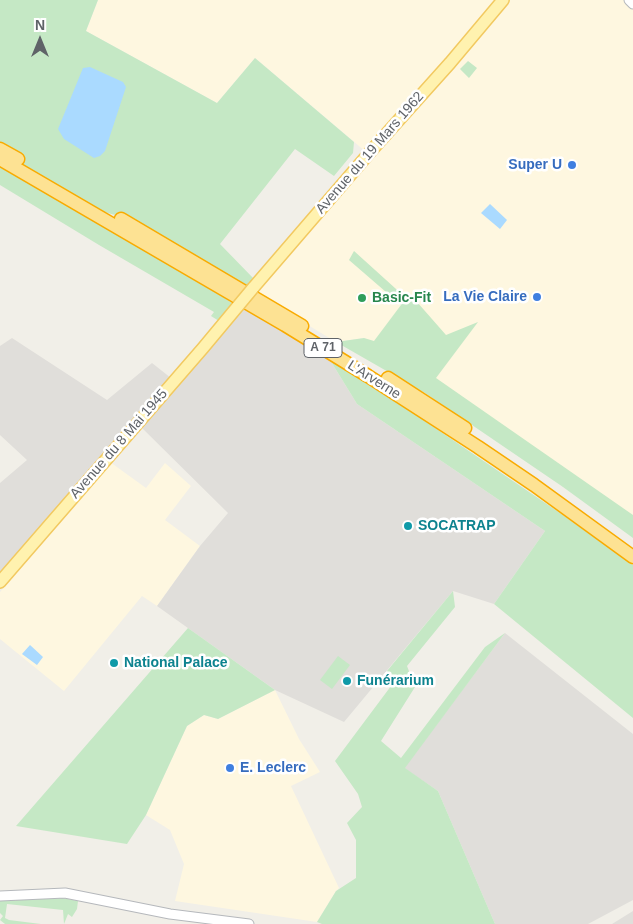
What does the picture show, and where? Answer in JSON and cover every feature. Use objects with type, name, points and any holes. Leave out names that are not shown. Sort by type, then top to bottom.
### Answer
[{"type":"highway","name":"L'Arverne","points":[[0,149],[288,317],[425,401],[539,478],[633,546]]},
{"type":"highway","name":"L'Arverne","points":[[0,159],[285,325],[368,376],[510,469],[633,557]]},
{"type":"main road","name":"Avenue du 19 Mars 1962","points":[[238,306],[503,0]]},
{"type":"main road","name":"Avenue du 8 Mai 1945","points":[[0,582],[238,306]]},
{"type":"street","points":[[629,0],[633,4]]},
{"type":"street","points":[[0,896],[65,893],[170,914],[249,924]]},
{"type":"shaded area","points":[[98,0],[630,0],[633,4],[633,517],[364,338],[336,342],[255,293],[372,157],[255,58],[217,103],[86,31]]},
{"type":"shaded area","points":[[241,307],[330,360],[357,404],[545,531],[494,604],[453,591],[344,722],[275,690],[157,606],[200,546],[228,513],[141,427]]},
{"type":"shaded area","points":[[12,338],[107,400],[152,363],[171,378],[156,393],[89,474],[0,573],[0,483],[27,460],[0,435],[0,346]]},
{"type":"shaded area","points":[[110,462],[146,488],[165,463],[191,486],[165,520],[200,546],[157,606],[142,596],[64,691],[0,639],[0,592]]},
{"type":"shaded area","points":[[505,633],[633,734],[633,900],[588,924],[495,924],[438,791],[404,768]]},
{"type":"shaded area","points":[[275,690],[299,739],[320,772],[291,786],[339,888],[317,922],[175,901],[184,864],[170,830],[146,815],[187,726],[204,715],[218,719]]},
{"type":"shaded area","points":[[633,911],[633,924],[612,924]]},
{"type":"green space","points":[[0,0],[98,0],[86,31],[217,103],[255,58],[354,142],[353,153],[334,176],[295,149],[220,244],[254,279],[246,286],[133,220],[54,198],[232,303],[219,321],[211,316],[214,312],[0,185]]},
{"type":"green space","points":[[468,61],[477,68],[469,78],[460,69]]},
{"type":"green space","points":[[354,251],[406,298],[410,294],[446,335],[478,322],[436,378],[633,515],[633,538],[563,487],[425,393],[336,342],[364,338],[374,341],[401,305],[349,260]]},
{"type":"green space","points":[[330,360],[419,417],[633,565],[633,718],[494,604],[545,531],[357,404]]},
{"type":"green space","points":[[453,591],[455,607],[407,666],[415,687],[381,741],[401,758],[485,647],[505,633],[405,768],[438,791],[495,924],[322,924],[317,922],[336,891],[356,878],[356,840],[347,823],[362,807],[358,794],[335,761],[394,682],[387,671]]},
{"type":"green space","points":[[188,628],[275,690],[218,719],[204,715],[187,726],[146,815],[127,844],[16,826]]},
{"type":"green space","points":[[338,656],[350,665],[332,689],[320,680]]},
{"type":"green space","points":[[63,898],[78,901],[77,909],[72,917],[68,914],[64,924],[63,910],[7,904],[5,918],[41,924],[5,924],[0,920],[3,916],[0,913],[0,901]]},
{"type":"water","points":[[90,67],[123,82],[126,87],[105,151],[100,156],[94,158],[64,139],[58,129],[83,68]]},
{"type":"water","points":[[490,204],[507,220],[500,229],[481,213]]},
{"type":"water","points":[[30,645],[43,657],[37,665],[22,654]]},
{"type":"place","name":"Super U","points":[[572,165]]},
{"type":"place","name":"La Vie Claire","points":[[537,297]]},
{"type":"place","name":"Basic-Fit","points":[[362,298]]},
{"type":"place","name":"SOCATRAP","points":[[408,526]]},
{"type":"place","name":"National Palace","points":[[114,663]]},
{"type":"place","name":"Funérarium","points":[[347,681]]},
{"type":"place","name":"E. Leclerc","points":[[230,768]]}]
